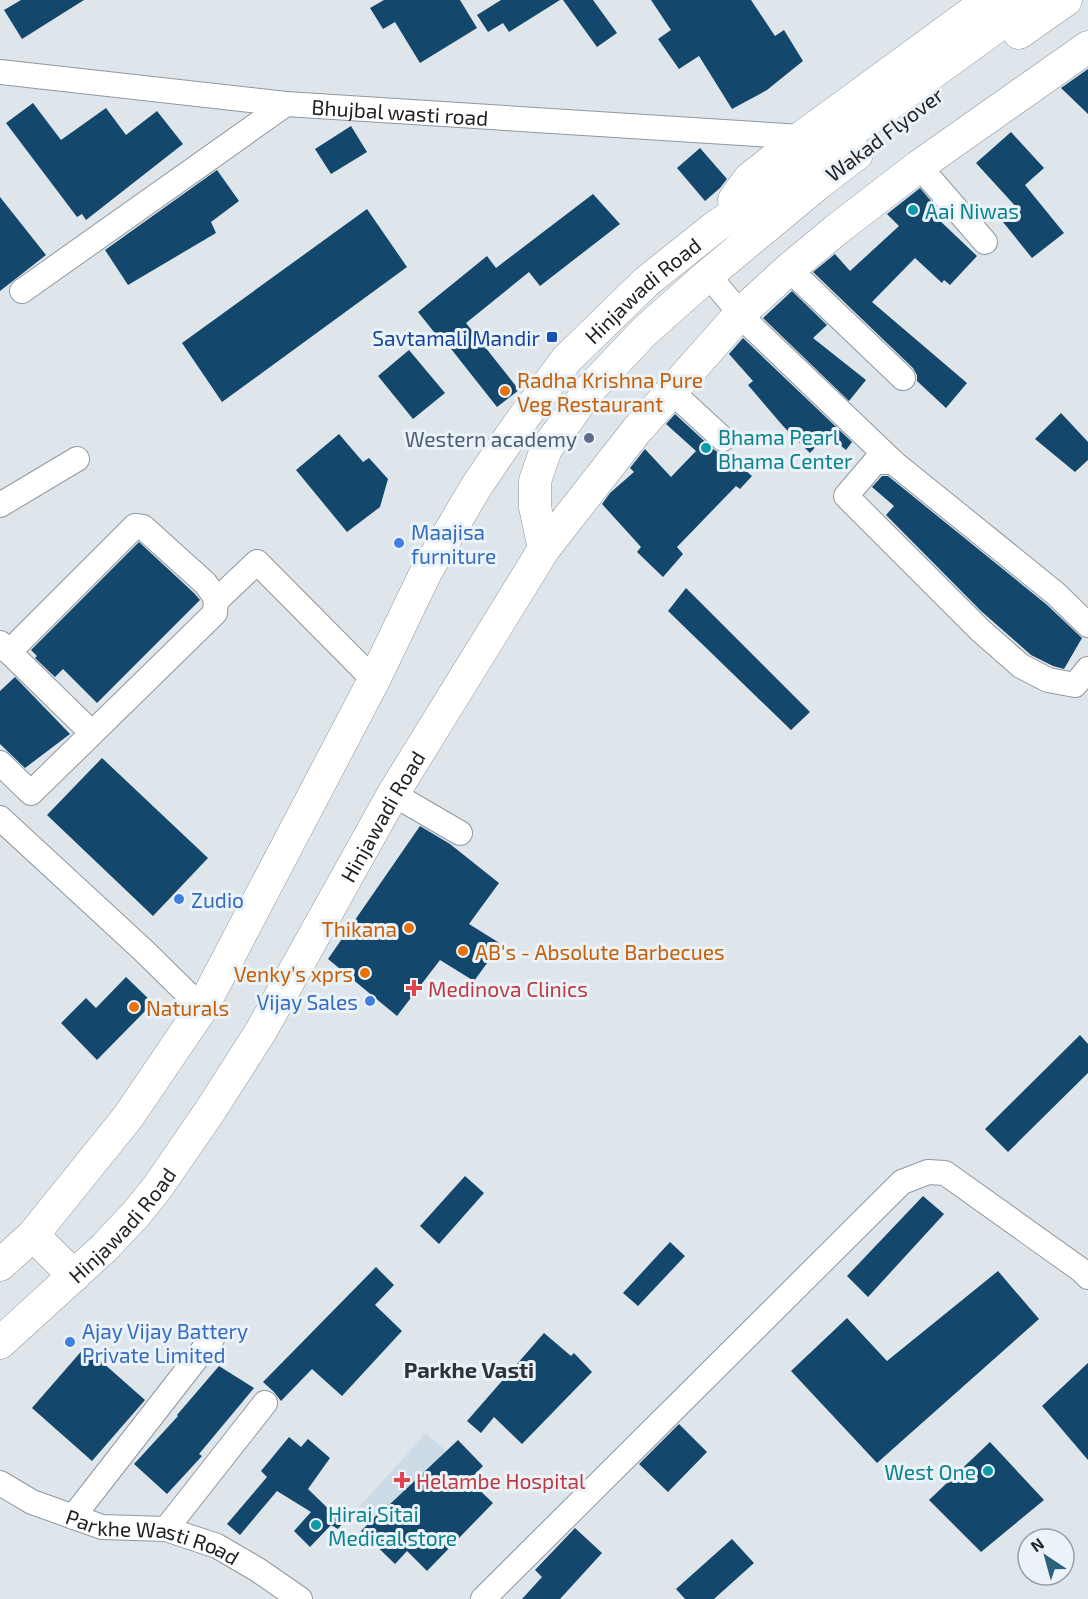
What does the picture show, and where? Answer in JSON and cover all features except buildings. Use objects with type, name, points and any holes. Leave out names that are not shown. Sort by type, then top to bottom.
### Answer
[{"type":"main road","points":[[808,162],[989,0]]},
{"type":"main road","name":"Wakad Flyover","points":[[715,227],[1033,0]]},
{"type":"main road","name":"Wakad Flyover","points":[[708,275],[808,162],[959,77],[1066,0]]},
{"type":"main road","points":[[544,549],[637,430],[741,313],[836,230],[919,166],[1088,47]]},
{"type":"main road","name":"Hinjawadi Road","points":[[0,1264],[33,1235],[128,1118],[202,1008],[374,680],[426,572],[476,487],[516,428],[566,360],[646,282],[715,227]]},
{"type":"main road","name":"Hinjawadi Road","points":[[0,1343],[104,1248],[150,1197],[210,1111],[261,1031],[393,794],[544,549],[535,507],[535,481],[546,449],[590,389],[645,331],[708,275]]},
{"type":"main road","points":[[33,1235],[74,1276]]},
{"type":"street","name":"Bhujbal wasti road","points":[[0,72],[808,162]]},
{"type":"street","points":[[22,291],[286,104]]},
{"type":"street","points":[[919,166],[985,242]]},
{"type":"street","points":[[789,269],[903,378]]},
{"type":"street","points":[[708,275],[750,325],[893,462],[1055,593],[1088,625]]},
{"type":"street","points":[[671,391],[723,439]]},
{"type":"street","points":[[0,505],[77,459]]},
{"type":"street","points":[[893,462],[874,462],[846,496],[981,631],[1021,666],[1048,681],[1075,685],[1088,669]]},
{"type":"street","points":[[0,763],[31,793],[215,613],[216,598],[205,583],[143,527],[135,526],[5,647],[92,733]]},
{"type":"street","points":[[216,601],[257,562],[374,680]]},
{"type":"street","points":[[393,794],[460,832]]},
{"type":"street","points":[[0,818],[143,950],[202,1008]]},
{"type":"street","points":[[483,1599],[902,1182],[928,1172],[945,1173],[1088,1277]]},
{"type":"street","points":[[74,1517],[213,1337]]},
{"type":"street","points":[[166,1529],[265,1403]]},
{"type":"street","name":"Parkhe Wasti Road","points":[[0,1483],[32,1502],[102,1527],[166,1529],[218,1546],[300,1599]]},
{"type":"shaded area","name":"Helambe Hospital","points":[[426,1433],[447,1452],[379,1527],[358,1508]]},
{"type":"place","name":"Aai Niwas","points":[[913,210]]},
{"type":"place","name":"Savtamali Mandir","points":[[552,337]]},
{"type":"place","name":"Radha Krishna Pure Veg Restaurant","points":[[505,391]]},
{"type":"place","name":"Western academy","points":[[589,438]]},
{"type":"place","name":"Bhama Pearl Bhama Center","points":[[706,448]]},
{"type":"place","name":"Maajisa furniture","points":[[399,543]]},
{"type":"place","name":"Zudio","points":[[179,899]]},
{"type":"place","name":"Thikana","points":[[409,928]]},
{"type":"place","name":"AB's - Absolute Barbecues","points":[[463,951]]},
{"type":"place","name":"Venky’s xprs","points":[[365,973]]},
{"type":"place","name":"Medinova Clinics","points":[[414,988]]},
{"type":"place","name":"Vijay Sales","points":[[370,1001]]},
{"type":"place","name":"Naturals","points":[[134,1007]]},
{"type":"place","name":"Ajay Vijay Battery Private Limited","points":[[70,1342]]},
{"type":"place","name":"West One","points":[[988,1471]]},
{"type":"place","name":"Helambe Hospital","points":[[402,1480]]},
{"type":"place","name":"Hirai Sitai Medical store","points":[[316,1525]]},
{"type":"district","name":"Parkhe Vasti","points":[[469,1369]]}]
